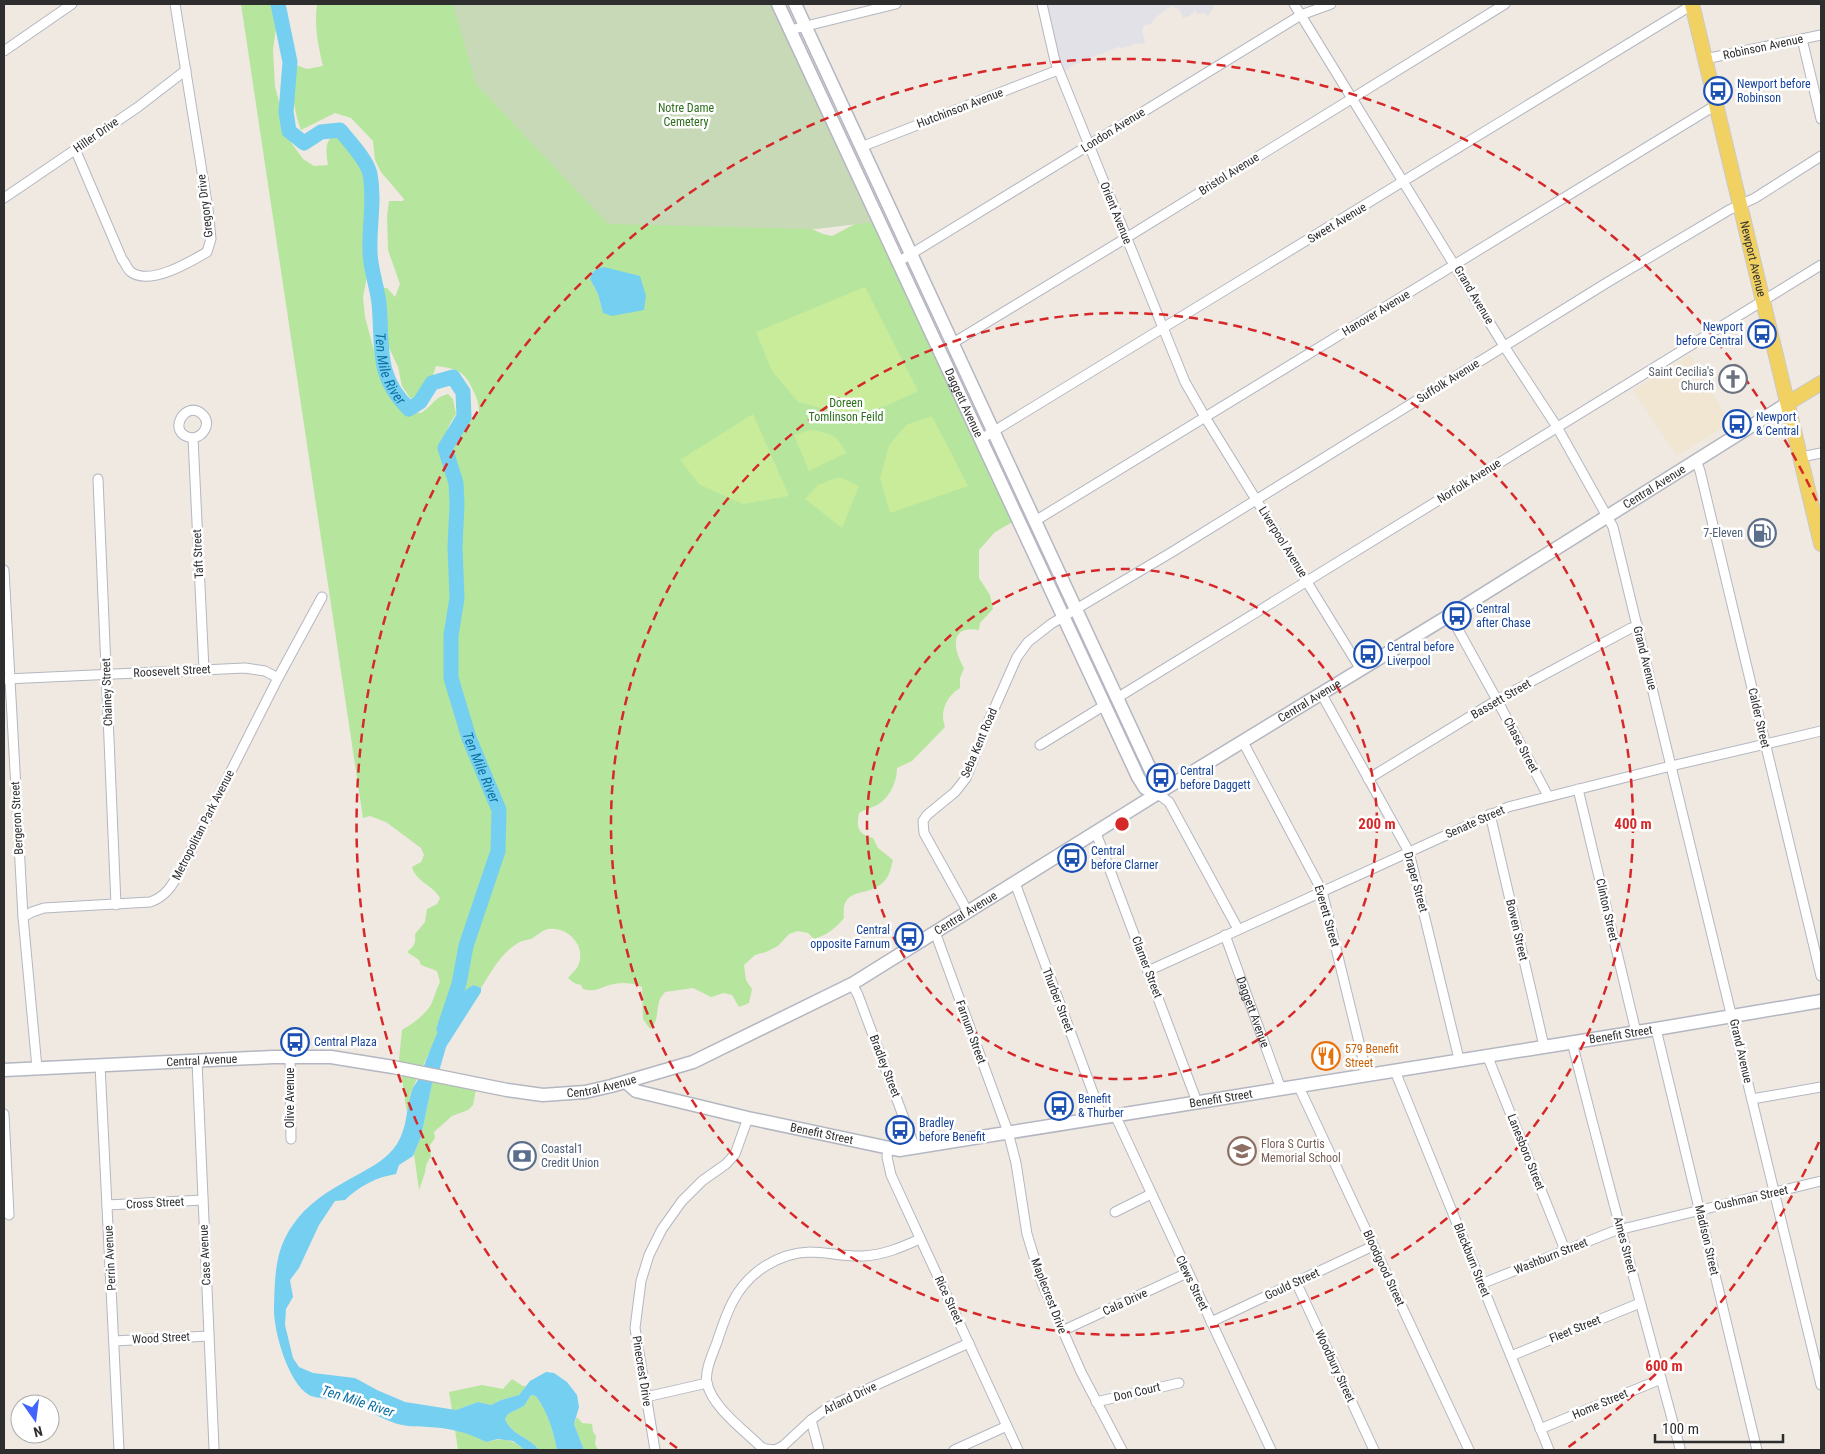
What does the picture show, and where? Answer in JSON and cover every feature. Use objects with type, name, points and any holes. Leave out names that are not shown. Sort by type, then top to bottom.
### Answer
[{"type":"main road","name":"Newport Avenue","points":[[1692,5],[1821,544]]},
{"type":"main road","name":"Central Avenue","points":[[1788,403],[1821,382]]},
{"type":"street","points":[[4,51],[72,4]]},
{"type":"street","name":"Gregory Drive","points":[[75,150],[122,259],[131,272],[145,277],[162,274],[207,252],[211,239],[175,4]]},
{"type":"street","name":"Daggett Avenue","points":[[778,4],[842,137],[898,262],[1141,784],[1169,802],[1238,929]]},
{"type":"street","name":"Daggett Avenue","points":[[794,4],[995,432],[1151,772],[1158,794]]},
{"type":"street","points":[[790,30],[896,4]]},
{"type":"street","name":"Orient Avenue","points":[[1042,4],[1058,70],[1185,382],[1204,418]]},
{"type":"street","name":"Grand Avenue","points":[[1294,4],[1504,346],[1557,427],[1613,527],[1776,1192],[1821,1385]]},
{"type":"street","name":"London Avenue","points":[[898,262],[1301,15],[1331,4]]},
{"type":"street","name":"Bristol Avenue","points":[[953,343],[1505,4]]},
{"type":"street","name":"Sweet Avenue","points":[[981,439],[1692,5]]},
{"type":"street","name":"Robinson Avenue","points":[[1705,59],[1821,35]]},
{"type":"street","points":[[1802,39],[1821,119]]},
{"type":"street","name":"Hiller Drive","points":[[4,198],[138,107],[186,70]]},
{"type":"street","name":"Hutchinson Avenue","points":[[861,147],[1058,70]]},
{"type":"street","name":"Hanover Avenue","points":[[1036,521],[1716,105]]},
{"type":"street","name":"Suffolk Avenue","points":[[1076,610],[1616,277],[1729,210],[1740,206],[1821,156]]},
{"type":"street","name":"Norfolk Avenue","points":[[1117,698],[1821,265]]},
{"type":"street","name":"Central Avenue","points":[[4,1070],[290,1057],[346,1058],[507,1090],[542,1095],[586,1092],[693,1062],[852,984],[1360,668],[1450,615],[1788,403]]},
{"type":"street","name":"Liverpool Avenue","points":[[1204,418],[1360,668]]},
{"type":"street","name":"Taft Street","points":[[193,438],[204,670]]},
{"type":"street","points":[[1801,458],[1821,454]]},
{"type":"street","name":"Calder Street","points":[[1696,460],[1821,976]]},
{"type":"street","name":"Chainey Street","points":[[98,479],[116,904]]},
{"type":"street","name":"Bergeron Street","points":[[4,570],[7,679],[23,918]]},
{"type":"street","name":"Metropolitan Park Avenue","points":[[23,918],[32,912],[44,908],[150,902],[161,896],[171,887],[278,678],[322,597]]},
{"type":"street","name":"Seba Kent Road","points":[[968,912],[924,833],[923,820],[955,792],[966,778],[986,727],[1017,658],[1028,642],[1051,624],[1076,610]]},
{"type":"street","name":"Chase Street","points":[[1450,615],[1498,700],[1548,796]]},
{"type":"street","name":"Bassett Street","points":[[1368,779],[1498,700],[1631,628],[1638,626]]},
{"type":"street","name":"Roosevelt Street","points":[[7,679],[256,669],[278,678]]},
{"type":"street","name":"Draper Street","points":[[1321,693],[1409,852],[1460,1060]]},
{"type":"street","points":[[1040,745],[1105,705]]},
{"type":"street","name":"Senate Street","points":[[1148,971],[1508,807],[1821,731]]},
{"type":"street","name":"Everett Street","points":[[1243,742],[1322,891],[1367,1075]]},
{"type":"street","name":"Clinton Street","points":[[1578,789],[1636,1032]]},
{"type":"street","name":"Bowen Street","points":[[1490,814],[1544,1046]]},
{"type":"street","name":"Clarner Street","points":[[1096,833],[1197,1102]]},
{"type":"street","name":"Thurber Street","points":[[1015,883],[1109,1116]]},
{"type":"street","points":[[23,918],[36,1068]]},
{"type":"street","name":"Farnum Street","points":[[935,932],[1008,1132]]},
{"type":"street","name":"Daggett Avenue","points":[[1225,935],[1281,1089]]},
{"type":"street","name":"Bradley Street","points":[[852,984],[858,995],[915,1148]]},
{"type":"street","name":"Benefit Street","points":[[626,1082],[636,1091],[748,1118],[899,1150],[1821,1001]]},
{"type":"street","name":"Madison Street","points":[[1656,1029],[1757,1450]]},
{"type":"street","name":"Ames Street","points":[[1572,1042],[1602,1161],[1680,1448]]},
{"type":"street","name":"Lanesboro Street","points":[[1487,1055],[1565,1250]]},
{"type":"street","name":"Olive Avenue","points":[[290,1057],[290,1139]]},
{"type":"street","name":"Case Avenue","points":[[197,1061],[214,1448]]},
{"type":"street","name":"Perrin Avenue","points":[[100,1065],[119,1450]]},
{"type":"street","name":"Blackburn Street","points":[[1395,1071],[1549,1450]]},
{"type":"street","name":"Bloodgood Street","points":[[1298,1086],[1469,1450]]},
{"type":"street","points":[[1752,1099],[1821,1087]]},
{"type":"street","points":[[4,1114],[9,1215]]},
{"type":"street","name":"Clews Street","points":[[1109,1116],[1151,1194],[1271,1450]]},
{"type":"street","name":"Pinecrest Drive","points":[[655,1450],[635,1328],[641,1281],[662,1229],[682,1201],[702,1181],[726,1164],[735,1154],[748,1118]]},
{"type":"street","name":"Maplecrest Drive","points":[[1008,1132],[1016,1163],[1027,1234],[1042,1283],[1062,1331],[1096,1402],[1122,1450]]},
{"type":"street","name":"Rice Street","points":[[888,1148],[888,1168],[1018,1450]]},
{"type":"street","name":"Cushman Street","points":[[1621,1229],[1821,1181]]},
{"type":"street","points":[[1115,1212],[1151,1194]]},
{"type":"street","name":"Cross Street","points":[[107,1206],[203,1200]]},
{"type":"street","name":"Washburn Street","points":[[1482,1284],[1621,1229]]},
{"type":"street","points":[[646,1397],[707,1383],[709,1367],[733,1300],[746,1282],[759,1270],[779,1259],[800,1253],[864,1256],[894,1251],[920,1239]]},
{"type":"street","name":"Gould Street","points":[[1211,1322],[1374,1246]]},
{"type":"street","name":"Cala Drive","points":[[1062,1331],[1188,1273]]},
{"type":"street","name":"Woodbury Street","points":[[1296,1282],[1374,1450]]},
{"type":"street","name":"Fleet Street","points":[[1510,1356],[1640,1303]]},
{"type":"street","name":"Wood Street","points":[[114,1341],[209,1336]]},
{"type":"street","name":"Arland Drive","points":[[707,1383],[717,1404],[724,1412],[761,1446],[766,1449],[775,1450],[783,1446],[830,1406],[969,1343]]},
{"type":"street","name":"Home Street","points":[[1540,1429],[1661,1379]]},
{"type":"street","name":"Don Court","points":[[1096,1402],[1179,1383]]},
{"type":"street","points":[[812,1420],[819,1450]]},
{"type":"street","points":[[954,1450],[1007,1426]]},
{"type":"shaded area","points":[[1037,4],[1213,4],[1214,7],[1208,16],[1203,13],[1198,14],[1195,11],[1183,18],[1179,9],[1171,6],[1156,17],[1151,24],[1144,25],[1142,30],[1145,43],[1134,43],[1131,46],[1118,47],[1073,65],[1057,74]]},
{"type":"shaded area","points":[[1690,355],[1730,423],[1677,456],[1633,390]]},
{"type":"green space","name":"Doreen Tomlinson Feild","points":[[241,4],[274,4],[278,15],[273,49],[275,87],[290,141],[303,159],[314,166],[328,165],[327,144],[335,133],[348,138],[358,153],[364,171],[368,244],[367,276],[363,297],[365,317],[376,358],[387,368],[397,403],[405,411],[421,413],[436,400],[448,394],[453,399],[456,414],[447,432],[449,443],[459,439],[466,422],[479,413],[478,401],[470,383],[463,374],[455,370],[436,366],[426,396],[410,398],[402,386],[398,367],[386,341],[377,298],[383,288],[387,288],[395,297],[400,284],[388,250],[387,216],[389,201],[403,201],[404,199],[381,172],[375,160],[373,141],[351,118],[335,113],[301,130],[298,122],[293,97],[293,64],[307,69],[323,66],[317,35],[317,4],[464,4],[801,224],[832,236],[857,223],[877,217],[1018,519],[995,532],[979,550],[979,578],[990,595],[993,609],[980,623],[979,630],[969,629],[962,631],[958,635],[956,640],[957,653],[964,668],[960,678],[960,688],[951,695],[945,704],[943,721],[945,727],[912,761],[897,768],[894,784],[882,802],[859,813],[859,830],[864,835],[873,838],[878,848],[893,860],[887,877],[880,885],[858,893],[847,900],[844,907],[844,918],[827,933],[814,939],[808,933],[798,931],[789,934],[778,946],[755,955],[744,965],[746,980],[752,989],[749,1003],[739,1007],[732,995],[724,993],[711,997],[693,988],[665,992],[659,1001],[655,1023],[650,1029],[643,1019],[642,987],[621,983],[596,990],[583,989],[581,985],[574,983],[568,978],[578,966],[580,951],[578,945],[569,934],[555,929],[548,929],[531,939],[520,942],[507,951],[481,988],[474,985],[460,994],[443,1022],[411,1092],[407,1113],[399,1059],[402,1030],[416,1021],[428,1009],[440,982],[437,971],[421,965],[419,960],[407,952],[414,944],[415,934],[425,922],[427,909],[437,904],[440,898],[417,876],[412,867],[421,862],[424,855],[421,848],[386,822],[370,816],[363,818]],"holes":[[[596,269],[603,313],[598,294],[590,279]]]},
{"type":"green space","name":"Notre Dame Cemetery","points":[[453,4],[772,4],[875,222],[816,229],[608,224],[476,84]]},
{"type":"green space","name":"Doreen Tomlinson Feild","points":[[865,287],[918,391],[886,406],[846,415],[798,402],[772,371],[756,332]]},
{"type":"green space","points":[[753,414],[789,496],[743,504],[700,485],[680,460]]},
{"type":"green space","points":[[932,416],[968,486],[890,513],[880,479],[889,445],[906,425]]},
{"type":"green space","points":[[811,430],[833,436],[840,442],[846,453],[809,471],[794,435]]},
{"type":"green space","points":[[839,477],[859,486],[842,528],[805,499],[818,485]]},
{"type":"green space","points":[[438,1075],[477,1084],[473,1105],[468,1110],[452,1116],[434,1132],[435,1138],[430,1145],[431,1156],[426,1165],[419,1190],[414,1154],[421,1137],[432,1084]]},
{"type":"green space","points":[[512,1379],[526,1386],[519,1395],[491,1405],[478,1402],[452,1410],[449,1392],[482,1385],[503,1389]]},
{"type":"green space","points":[[531,1395],[536,1396],[547,1415],[557,1450],[539,1450],[535,1445],[516,1433],[505,1419],[508,1414],[524,1406]]},
{"type":"green space","points":[[577,1417],[582,1423],[592,1424],[593,1432],[596,1436],[595,1444],[598,1450],[584,1450],[574,1424]]},
{"type":"green space","points":[[455,1430],[470,1433],[486,1442],[507,1440],[516,1443],[525,1450],[458,1450]]},
{"type":"water","points":[[604,267],[640,276],[646,296],[644,310],[612,316],[603,313],[598,294],[590,279],[594,271]]},
{"type":"water","points":[[474,985],[481,988],[481,992],[446,1047],[438,1075],[432,1084],[421,1137],[413,1156],[399,1165],[396,1174],[382,1177],[369,1183],[356,1190],[345,1200],[335,1201],[319,1225],[299,1268],[290,1280],[293,1297],[286,1309],[285,1325],[293,1358],[299,1367],[313,1373],[355,1378],[405,1402],[456,1410],[478,1402],[491,1405],[519,1395],[530,1381],[546,1372],[554,1373],[567,1382],[577,1395],[579,1407],[574,1424],[584,1450],[557,1450],[547,1415],[536,1396],[531,1395],[524,1406],[508,1414],[505,1419],[516,1433],[535,1445],[539,1450],[525,1450],[513,1441],[498,1439],[486,1442],[465,1433],[451,1430],[402,1425],[349,1402],[309,1395],[301,1389],[288,1368],[279,1342],[274,1317],[276,1271],[281,1249],[290,1228],[311,1204],[334,1188],[379,1162],[397,1144],[405,1126],[412,1091],[420,1077],[441,1024],[456,1000]]},
{"type":"waterway","name":"Ten Mile River","points":[[278,4],[290,62],[286,112],[289,131],[304,143],[321,132],[340,130],[362,157],[370,174],[372,193],[370,257],[379,303],[383,360],[391,385],[398,397],[409,409],[420,402],[432,383],[453,377],[463,392],[464,417],[445,448],[456,483],[457,504],[455,547],[457,598],[451,635],[451,678],[469,738],[499,810],[498,851],[466,946],[459,984],[444,1029]]},
{"type":"place","name":"Newport before Robinson","points":[[1718,91]]},
{"type":"place","name":"Newport before Central","points":[[1762,334]]},
{"type":"place","name":"Saint Cecilia's Church","points":[[1733,379]]},
{"type":"place","name":"Newport & Central","points":[[1737,424]]},
{"type":"place","name":"7-Eleven","points":[[1762,533]]},
{"type":"place","name":"Central after Chase","points":[[1457,616]]},
{"type":"place","name":"Central before Liverpool","points":[[1368,654]]},
{"type":"place","name":"Central before Daggett","points":[[1161,778]]},
{"type":"place","name":"Central before Clarner","points":[[1072,858]]},
{"type":"place","name":"Central opposite Farnum","points":[[909,937]]},
{"type":"place","name":"Central Plaza","points":[[295,1042]]},
{"type":"place","name":"579 Benefit Street","points":[[1326,1056]]},
{"type":"place","name":"Benefit & Thurber","points":[[1059,1106]]},
{"type":"place","name":"Bradley before Benefit","points":[[900,1130]]},
{"type":"place","name":"Flora S Curtis Memorial School","points":[[1242,1151]]},
{"type":"place","name":"Coastal1 Credit Union","points":[[522,1156]]}]
